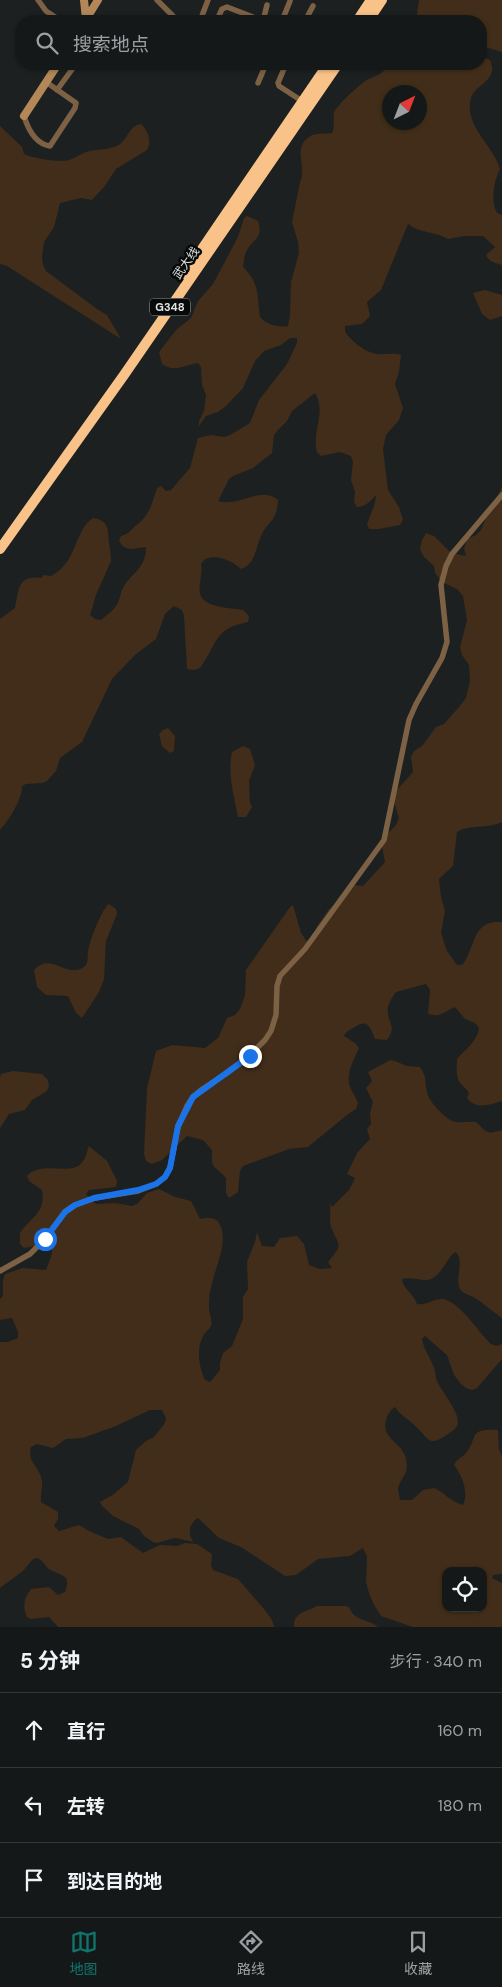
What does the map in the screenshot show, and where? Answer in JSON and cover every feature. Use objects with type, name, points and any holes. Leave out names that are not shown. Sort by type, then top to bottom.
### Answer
[{"type":"highway","points":[[361,15],[371,0]]},
{"type":"highway","points":[[372,15],[382,0]]},
{"type":"highway","name":"武大线","points":[[0,538],[118,371],[324,70]]},
{"type":"highway","name":"武大线","points":[[0,549],[124,375],[334,70]]},
{"type":"street","points":[[38,0],[46,11],[52,15]]},
{"type":"street","points":[[84,0],[86,15]]},
{"type":"street","points":[[89,15],[98,0]]},
{"type":"street","points":[[157,0],[172,15]]},
{"type":"street","points":[[202,15],[208,0]]},
{"type":"street","points":[[284,15],[290,1]]},
{"type":"street","points":[[264,15],[267,4]]},
{"type":"street","points":[[308,15],[313,6]]},
{"type":"street","points":[[219,15],[222,9],[227,7],[248,15]]},
{"type":"street","points":[[46,82],[76,103],[75,108],[50,146],[43,145],[30,132],[24,116],[46,82],[54,70]]},
{"type":"street","points":[[57,90],[72,70]]},
{"type":"street","points":[[258,83],[263,70]]},
{"type":"street","points":[[283,70],[278,83],[302,101]]},
{"type":"street","points":[[0,1271],[30,1254],[45,1239],[65,1212],[75,1205],[94,1198],[138,1190],[156,1184],[165,1177],[170,1168],[178,1126],[193,1097],[242,1061],[265,1040],[271,1031],[276,1015],[277,986],[280,976],[305,949],[384,840],[409,720],[442,658],[447,642],[441,584],[446,566],[452,554],[502,495]]},
{"type":"shaded area","points":[[419,0],[502,0],[502,52],[487,48],[487,15],[417,15]]},
{"type":"shaded area","points":[[487,59],[490,60],[492,71],[488,79],[473,94],[470,108],[475,126],[497,160],[500,169],[493,197],[497,213],[502,215],[502,265],[492,262],[487,257],[486,255],[495,247],[483,236],[464,236],[448,239],[408,224],[381,290],[367,302],[370,316],[362,324],[345,326],[345,332],[365,350],[376,354],[401,355],[395,384],[403,408],[399,420],[386,435],[383,449],[388,490],[399,507],[403,520],[400,525],[369,529],[367,524],[376,495],[365,505],[357,507],[354,502],[355,492],[351,480],[353,462],[351,456],[340,452],[321,456],[317,452],[316,437],[320,408],[315,393],[292,411],[287,421],[274,435],[272,453],[253,468],[229,479],[218,501],[234,502],[264,495],[278,500],[276,513],[261,536],[252,560],[246,567],[241,569],[233,563],[214,557],[205,559],[201,564],[200,593],[202,598],[212,604],[243,610],[249,616],[248,622],[228,628],[218,638],[200,668],[194,670],[187,669],[184,616],[182,610],[174,606],[165,614],[156,639],[135,655],[112,679],[82,742],[60,758],[56,771],[47,781],[22,786],[11,815],[0,830],[0,619],[15,608],[20,585],[23,581],[41,578],[44,575],[51,576],[60,570],[71,555],[82,530],[93,518],[102,521],[107,526],[111,561],[96,595],[90,615],[95,619],[101,620],[113,610],[126,583],[144,561],[146,547],[131,549],[124,547],[119,541],[121,536],[128,533],[145,516],[157,488],[161,486],[166,491],[171,490],[190,468],[198,438],[211,435],[224,437],[250,423],[259,400],[287,364],[297,343],[297,338],[290,338],[281,345],[264,351],[255,361],[243,388],[226,406],[218,412],[206,416],[199,426],[199,421],[204,411],[206,395],[202,385],[201,367],[198,363],[180,368],[167,367],[162,364],[159,352],[176,330],[191,318],[198,301],[213,284],[238,237],[244,218],[247,216],[258,221],[260,231],[246,252],[243,267],[255,284],[260,317],[273,325],[288,326],[291,282],[299,253],[292,222],[302,176],[302,145],[305,140],[314,134],[332,133],[334,113],[338,106],[361,84],[385,70],[487,70]]},
{"type":"shaded area","points":[[141,124],[146,129],[148,136],[147,150],[116,169],[104,187],[92,200],[81,198],[60,203],[54,227],[44,242],[42,258],[46,271],[107,315],[121,339],[7,266],[0,264],[0,126],[22,147],[24,154],[65,161],[87,152],[117,146],[131,129]]},
{"type":"shaded area","points":[[485,290],[502,295],[502,316],[490,320],[482,314],[473,293]]},
{"type":"shaded area","points":[[502,486],[502,822],[468,828],[457,832],[453,866],[439,879],[445,911],[441,933],[447,951],[457,965],[462,965],[465,961],[481,928],[493,922],[502,922],[502,1101],[488,1105],[479,1105],[474,1104],[467,1098],[469,1093],[458,1078],[457,1059],[474,1041],[479,1028],[475,1023],[465,1019],[455,1007],[440,1015],[428,1014],[430,990],[426,984],[394,994],[388,1008],[392,1029],[387,1040],[375,1039],[367,1024],[358,1025],[344,1036],[359,1048],[349,1075],[349,1084],[358,1103],[356,1109],[308,1147],[289,1149],[243,1166],[240,1171],[238,1192],[229,1198],[226,1193],[226,1178],[214,1167],[212,1150],[203,1140],[187,1136],[162,1160],[152,1164],[146,1161],[144,1154],[147,1088],[156,1051],[172,1045],[205,1048],[218,1038],[227,1018],[235,1015],[240,1009],[245,995],[246,970],[290,907],[293,905],[301,933],[308,943],[318,935],[316,928],[329,909],[354,885],[363,886],[385,862],[382,847],[386,835],[396,825],[399,818],[392,795],[413,772],[411,757],[414,751],[422,746],[436,727],[444,724],[459,707],[466,698],[470,681],[469,665],[462,655],[460,648],[467,620],[463,596],[457,589],[442,582],[435,573],[434,566],[424,557],[420,549],[422,540],[426,533],[434,536],[451,553],[466,556],[464,549],[467,539],[476,535],[481,530]]},
{"type":"shaded area","points":[[168,728],[175,736],[174,751],[170,753],[162,746],[159,734]]},
{"type":"shaded area","points":[[243,746],[250,749],[255,765],[249,781],[250,803],[252,807],[246,817],[238,817],[230,768],[232,752]]},
{"type":"shaded area","points":[[109,904],[116,909],[117,914],[106,941],[104,979],[99,992],[82,1018],[76,1013],[68,996],[46,995],[37,987],[34,970],[47,963],[71,970],[84,967],[96,926]]},
{"type":"shaded area","points":[[390,1060],[407,1066],[420,1067],[425,1077],[428,1096],[434,1105],[448,1118],[456,1122],[476,1122],[490,1132],[502,1130],[502,1318],[460,1289],[458,1279],[460,1259],[455,1252],[435,1277],[426,1280],[402,1279],[404,1286],[414,1297],[417,1304],[443,1299],[456,1306],[491,1344],[497,1346],[502,1344],[502,1359],[477,1388],[472,1390],[461,1384],[454,1375],[447,1355],[425,1336],[422,1339],[435,1370],[437,1381],[456,1414],[458,1423],[454,1430],[436,1441],[432,1441],[395,1407],[388,1414],[385,1427],[389,1437],[401,1449],[406,1459],[406,1472],[398,1488],[400,1500],[412,1500],[423,1490],[434,1488],[463,1505],[465,1500],[464,1484],[454,1465],[469,1449],[477,1433],[498,1430],[499,1450],[502,1456],[502,1574],[493,1575],[492,1578],[502,1583],[502,1627],[413,1627],[381,1616],[368,1590],[366,1581],[367,1557],[363,1548],[350,1556],[318,1559],[296,1575],[285,1576],[241,1547],[219,1538],[198,1518],[190,1529],[190,1536],[194,1542],[175,1538],[157,1543],[153,1542],[144,1536],[139,1529],[113,1516],[100,1502],[114,1494],[128,1482],[136,1450],[154,1437],[165,1423],[166,1418],[162,1410],[150,1410],[116,1426],[83,1438],[66,1439],[53,1448],[37,1444],[31,1447],[30,1456],[42,1480],[41,1502],[58,1512],[58,1519],[54,1526],[59,1531],[79,1525],[108,1539],[121,1537],[143,1553],[160,1545],[197,1544],[212,1554],[211,1566],[213,1570],[238,1579],[264,1609],[272,1620],[274,1627],[58,1627],[49,1617],[31,1619],[27,1617],[24,1602],[31,1589],[49,1587],[58,1595],[65,1592],[67,1582],[64,1576],[49,1569],[37,1558],[33,1559],[23,1571],[0,1588],[0,1342],[8,1342],[18,1338],[18,1332],[12,1318],[0,1320],[0,1299],[3,1296],[5,1274],[23,1268],[46,1270],[52,1254],[52,1247],[47,1244],[24,1248],[20,1244],[20,1233],[37,1214],[43,1198],[42,1190],[29,1181],[27,1176],[33,1171],[41,1169],[65,1169],[78,1166],[84,1159],[89,1146],[107,1161],[117,1181],[116,1187],[89,1190],[86,1194],[96,1204],[115,1203],[132,1206],[137,1204],[147,1193],[159,1189],[175,1197],[191,1201],[200,1219],[212,1218],[218,1222],[223,1239],[209,1295],[211,1324],[203,1336],[199,1352],[203,1375],[205,1380],[210,1382],[220,1370],[223,1353],[232,1346],[243,1319],[243,1297],[248,1289],[247,1262],[257,1232],[262,1246],[274,1247],[280,1238],[297,1236],[304,1244],[309,1265],[320,1269],[332,1268],[328,1262],[338,1248],[338,1242],[331,1227],[330,1202],[332,1207],[349,1190],[355,1178],[347,1174],[357,1153],[370,1139],[367,1129],[371,1124],[370,1113],[373,1102],[366,1088],[372,1081],[368,1072]]},
{"type":"shaded area","points":[[13,1071],[42,1074],[48,1080],[49,1086],[47,1091],[32,1100],[25,1110],[9,1114],[0,1128],[0,1078],[1,1074]]},
{"type":"shaded area","points":[[317,1606],[349,1607],[358,1618],[378,1627],[294,1627],[294,1622],[298,1615]]},
{"type":"route","points":[[45,1239],[65,1212],[75,1205],[94,1198],[117,1196],[138,1190],[156,1184],[165,1177],[170,1168],[178,1126],[193,1097],[250,1056]]}]
